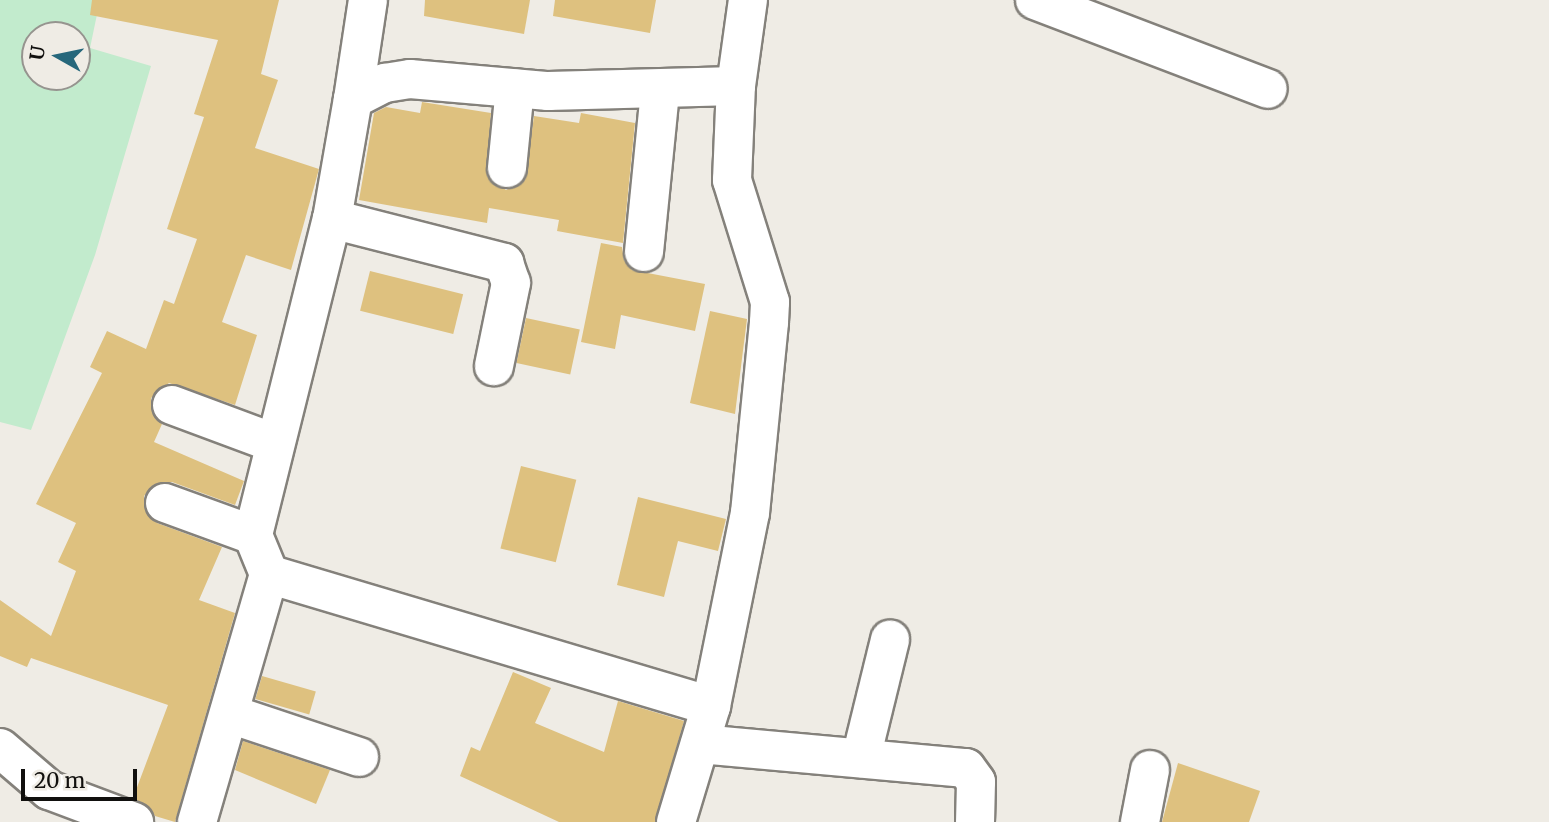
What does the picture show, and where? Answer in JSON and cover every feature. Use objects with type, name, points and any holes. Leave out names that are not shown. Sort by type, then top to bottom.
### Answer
[{"type":"street","points":[[197,822],[268,574],[253,535],[332,219],[368,0]]},
{"type":"street","points":[[676,822],[711,706],[750,513],[769,322],[769,302],[732,180],[736,86],[748,0]]},
{"type":"street","points":[[1035,0],[1268,89]]},
{"type":"street","points":[[353,99],[385,83],[410,79],[515,88],[660,91],[736,86]]},
{"type":"street","points":[[507,168],[515,88]]},
{"type":"street","points":[[644,252],[660,91]]},
{"type":"street","points":[[332,219],[504,263],[511,283],[494,366]]},
{"type":"street","points":[[172,405],[275,443]]},
{"type":"street","points":[[165,503],[253,535]]},
{"type":"street","points":[[268,574],[711,706]]},
{"type":"street","points":[[861,758],[890,640]]},
{"type":"street","points":[[230,713],[359,757]]},
{"type":"street","points":[[699,744],[966,768],[976,782],[975,822]]},
{"type":"street","points":[[0,748],[49,790],[134,822]]},
{"type":"street","points":[[1140,822],[1150,770]]},
{"type":"green space","points":[[0,0],[100,0],[91,43],[91,21],[21,21],[21,91],[91,91],[91,48],[151,66],[95,255],[31,430],[0,422]]},
{"type":"building","points":[[92,0],[279,0],[261,74],[278,80],[255,148],[319,169],[291,270],[246,255],[222,322],[257,335],[235,405],[169,383],[151,398],[151,409],[162,424],[154,442],[244,481],[235,505],[172,482],[152,486],[144,496],[144,507],[157,523],[222,547],[199,600],[235,613],[175,822],[155,816],[150,808],[133,798],[168,705],[31,658],[27,667],[0,656],[0,600],[51,636],[76,571],[58,562],[76,523],[36,504],[102,373],[90,367],[107,331],[146,349],[164,300],[174,304],[197,239],[167,229],[204,117],[194,114],[218,40],[90,15]]},
{"type":"building","points":[[425,0],[530,0],[524,34],[424,16]]},
{"type":"building","points":[[555,0],[656,0],[650,33],[553,16]]},
{"type":"building","points":[[422,102],[491,113],[487,176],[506,190],[525,180],[534,116],[579,123],[581,113],[635,123],[623,243],[557,231],[559,220],[489,208],[487,223],[359,200],[374,113],[386,107],[420,113]]},
{"type":"building","points":[[601,243],[622,247],[624,260],[632,270],[705,284],[695,331],[621,315],[615,349],[581,342]]},
{"type":"building","points":[[370,271],[463,294],[453,334],[360,311]]},
{"type":"building","points":[[710,311],[747,319],[735,414],[690,403]]},
{"type":"building","points":[[526,318],[580,329],[570,374],[516,363]]},
{"type":"building","points":[[521,466],[576,480],[556,562],[500,548]]},
{"type":"building","points":[[638,497],[726,519],[718,551],[678,541],[664,597],[617,585]]},
{"type":"building","points":[[513,672],[551,688],[535,723],[604,752],[618,701],[684,721],[655,822],[559,822],[460,776],[471,747],[480,751]]},
{"type":"building","points":[[262,676],[316,691],[309,715],[255,699]]},
{"type":"building","points":[[243,741],[330,770],[316,804],[235,770]]},
{"type":"building","points":[[1178,763],[1260,791],[1249,822],[1162,822]]}]
